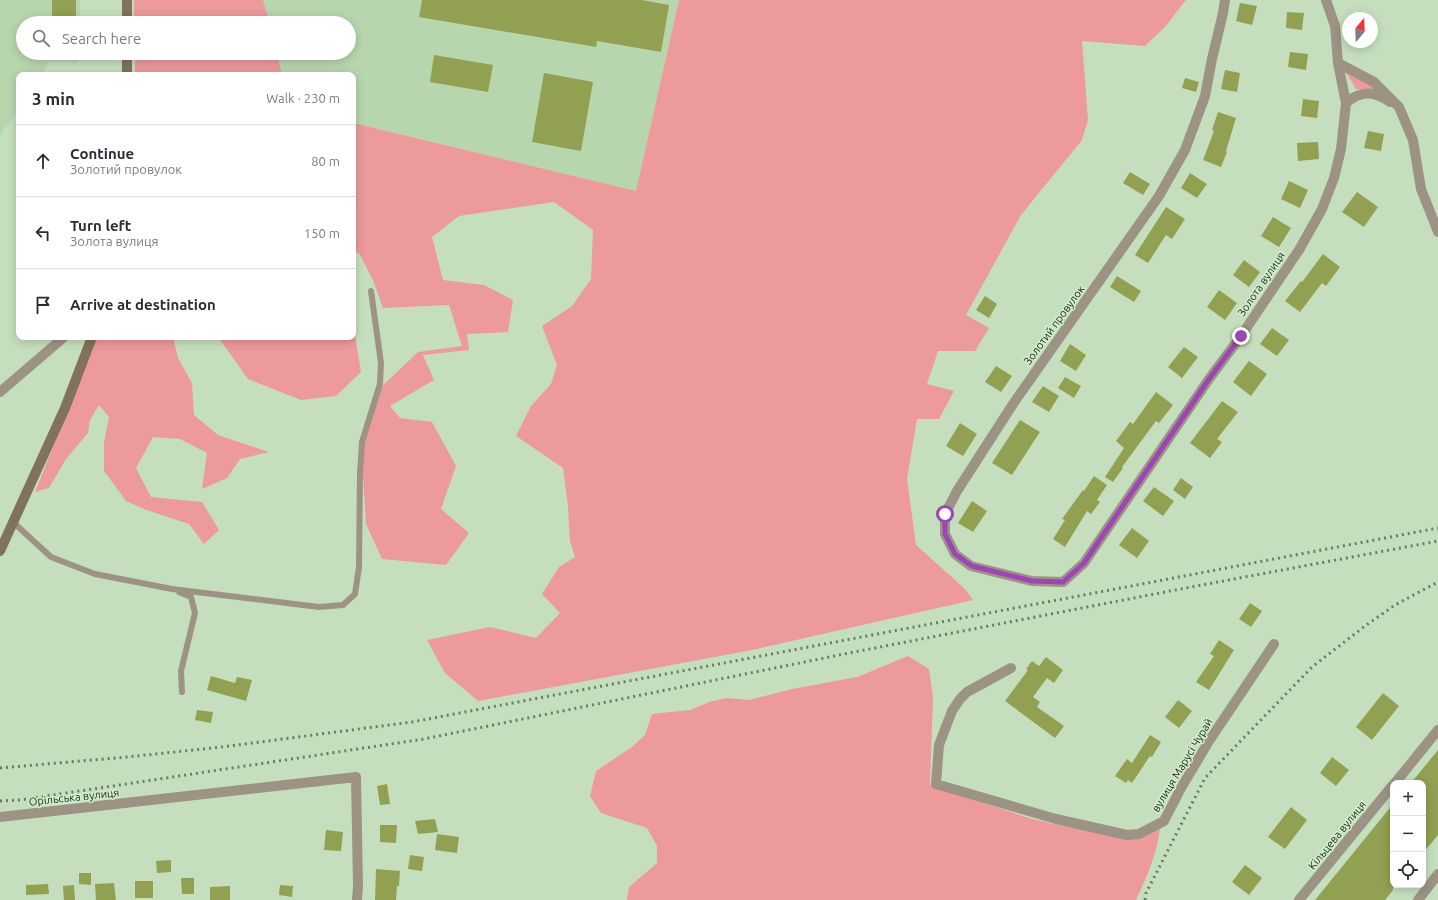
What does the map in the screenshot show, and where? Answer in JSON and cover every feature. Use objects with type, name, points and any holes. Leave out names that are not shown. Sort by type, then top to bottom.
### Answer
[{"type":"main road","points":[[127,0],[127,16]]},
{"type":"main road","points":[[127,60],[127,72]]},
{"type":"main road","points":[[0,551],[65,408],[91,340]]},
{"type":"street","name":"Золотий провулок","points":[[1063,582],[1032,581],[972,566],[955,554],[945,534],[945,514],[957,491],[1013,404],[1159,196],[1185,150],[1205,96],[1225,0]]},
{"type":"street","name":"Золота вулиця","points":[[1063,582],[1084,563],[1299,250],[1322,209],[1334,178],[1341,149],[1346,102],[1338,63],[1335,26],[1326,0]]},
{"type":"street","points":[[1338,63],[1374,82],[1399,107],[1413,140],[1421,189],[1438,232]]},
{"type":"street","points":[[1346,102],[1353,97],[1367,93],[1382,96],[1399,107]]},
{"type":"street","points":[[0,392],[61,340]]},
{"type":"street","name":"вулиця Марусі Чурай","points":[[1011,668],[967,692],[952,710],[939,745],[936,784],[1056,819],[1127,834],[1139,834],[1164,821],[1181,788],[1209,741],[1274,644]]},
{"type":"street","name":"Кільцева вулиця","points":[[1397,780],[1438,730]]},
{"type":"street","name":"Орільська вулиця","points":[[0,817],[356,777],[357,900]]},
{"type":"street","name":"Кільцева вулиця","points":[[1299,900],[1390,789]]},
{"type":"street","points":[[1418,900],[1438,874]]},
{"type":"lane","points":[[14,523],[51,557],[95,574],[172,589],[318,607],[343,605],[355,594],[358,567],[362,442],[380,384],[381,363],[370,291]]},
{"type":"lane","points":[[172,589],[191,597],[195,613],[181,671],[182,692]]},
{"type":"shaded area","points":[[0,0],[80,0],[80,16],[16,16],[16,60],[78,60],[78,63],[50,61],[43,72],[16,72],[16,112],[0,136]]},
{"type":"shaded area","points":[[134,0],[263,0],[268,16],[134,16]]},
{"type":"shaded area","points":[[263,0],[679,0],[636,191],[356,124],[356,72],[281,72],[279,60],[356,60],[356,16],[268,16]]},
{"type":"shaded area","points":[[679,0],[1186,0],[1165,27],[1145,46],[1082,41],[1088,120],[1082,140],[1021,215],[966,315],[989,328],[975,351],[938,351],[927,384],[954,391],[939,419],[917,419],[907,479],[916,545],[965,589],[973,600],[752,650],[478,701],[445,673],[427,640],[490,627],[536,638],[560,613],[542,594],[559,567],[575,557],[570,541],[568,506],[563,468],[516,436],[531,406],[551,384],[557,365],[542,326],[572,306],[591,279],[593,230],[554,202],[459,216],[432,237],[443,280],[484,285],[513,300],[508,332],[467,334],[469,350],[423,355],[434,380],[390,406],[400,418],[432,422],[456,466],[441,509],[469,533],[446,565],[382,559],[366,524],[361,442],[378,390],[418,352],[462,346],[449,305],[383,308],[373,280],[359,253],[356,252],[356,124],[636,191]]},
{"type":"shaded area","points":[[135,60],[279,60],[281,72],[135,72]]},
{"type":"shaded area","points":[[1345,71],[1366,81],[1379,92],[1356,89]]},
{"type":"shaded area","points":[[96,340],[174,340],[178,358],[192,383],[194,415],[218,435],[269,452],[240,459],[227,478],[202,489],[207,453],[180,439],[153,437],[136,468],[151,497],[202,502],[219,530],[204,544],[189,524],[144,509],[126,501],[104,471],[104,443],[109,417],[99,405],[90,420],[88,433],[66,459],[49,488],[35,492]]},
{"type":"shaded area","points":[[220,340],[356,340],[361,372],[336,396],[301,400],[248,379]]},
{"type":"shaded area","points":[[908,656],[929,669],[933,697],[930,785],[1029,818],[1067,827],[1126,837],[1160,828],[1159,838],[1148,874],[1136,900],[627,900],[629,887],[657,863],[657,846],[647,828],[601,813],[590,796],[596,771],[632,747],[645,735],[652,714],[690,710],[709,702],[727,698],[749,700],[792,689],[857,677]]},
{"type":"building","points":[[52,0],[76,0],[76,16],[52,16]]},
{"type":"building","points":[[422,0],[642,0],[669,5],[661,52],[597,41],[596,47],[419,17]]},
{"type":"building","points":[[1240,3],[1257,6],[1252,25],[1236,21]]},
{"type":"building","points":[[1287,12],[1304,13],[1302,30],[1286,28]]},
{"type":"building","points":[[1290,52],[1308,54],[1306,70],[1288,67]]},
{"type":"building","points":[[434,55],[493,65],[488,92],[430,82]]},
{"type":"building","points":[[1225,70],[1240,73],[1237,92],[1221,89]]},
{"type":"building","points":[[544,73],[593,82],[581,151],[532,142]]},
{"type":"building","points":[[1185,78],[1199,82],[1196,92],[1182,88]]},
{"type":"building","points":[[1303,99],[1319,101],[1317,118],[1301,116]]},
{"type":"building","points":[[1218,112],[1236,118],[1226,151],[1227,152],[1221,167],[1203,160],[1214,131],[1212,130]]},
{"type":"building","points":[[1368,131],[1384,134],[1381,151],[1364,148]]},
{"type":"building","points":[[1318,142],[1319,159],[1298,161],[1297,143]]},
{"type":"building","points":[[1130,172],[1150,184],[1143,195],[1123,183]]},
{"type":"building","points":[[1190,173],[1207,184],[1197,198],[1181,188]]},
{"type":"building","points":[[1289,181],[1308,190],[1300,208],[1281,199]]},
{"type":"building","points":[[1357,192],[1378,207],[1364,227],[1342,212]]},
{"type":"building","points":[[1166,207],[1185,219],[1172,239],[1166,235],[1148,263],[1135,255]]},
{"type":"building","points":[[1273,217],[1291,228],[1279,247],[1261,236]]},
{"type":"building","points":[[1323,254],[1340,267],[1326,286],[1322,283],[1300,312],[1285,301],[1301,281],[1302,282]]},
{"type":"building","points":[[1244,260],[1260,272],[1249,287],[1233,275]]},
{"type":"building","points":[[1117,276],[1141,291],[1134,302],[1110,287]]},
{"type":"building","points":[[1219,290],[1237,303],[1225,320],[1207,307]]},
{"type":"building","points":[[985,296],[997,304],[989,318],[976,310]]},
{"type":"building","points":[[1272,328],[1289,340],[1277,356],[1260,344]]},
{"type":"building","points":[[1070,344],[1086,355],[1076,371],[1060,361]]},
{"type":"building","points":[[1184,347],[1198,357],[1182,378],[1168,367]]},
{"type":"building","points":[[1249,361],[1267,374],[1251,396],[1233,382]]},
{"type":"building","points":[[996,366],[1012,376],[1001,392],[985,382]]},
{"type":"building","points":[[1065,377],[1081,386],[1074,398],[1058,388]]},
{"type":"building","points":[[1043,386],[1059,396],[1049,412],[1032,402]]},
{"type":"building","points":[[1156,392],[1173,405],[1159,423],[1156,421],[1122,467],[1123,468],[1113,482],[1105,477],[1124,448],[1116,441],[1130,422],[1133,424]]},
{"type":"building","points":[[1222,401],[1238,412],[1217,439],[1222,442],[1210,458],[1190,443]]},
{"type":"building","points":[[1020,420],[1040,432],[1012,475],[992,463]]},
{"type":"building","points":[[960,423],[977,434],[963,456],[946,446]]},
{"type":"building","points":[[1094,476],[1107,485],[1097,500],[1100,502],[1091,514],[1087,511],[1065,547],[1053,539],[1065,520],[1062,519]]},
{"type":"building","points":[[1181,478],[1193,487],[1185,499],[1173,490]]},
{"type":"building","points":[[1154,487],[1174,501],[1163,516],[1143,501]]},
{"type":"building","points":[[972,501],[987,511],[973,532],[958,523]]},
{"type":"building","points":[[1132,528],[1149,541],[1137,558],[1119,545]]},
{"type":"building","points":[[1250,603],[1262,611],[1251,627],[1239,619]]},
{"type":"building","points":[[1219,640],[1234,650],[1209,690],[1196,682],[1214,656],[1210,654]]},
{"type":"building","points":[[1046,657],[1063,670],[1054,683],[1047,678],[1033,697],[1040,702],[1037,707],[1064,726],[1055,738],[1005,701],[1028,670],[1026,669],[1032,661],[1039,666]]},
{"type":"building","points":[[211,676],[235,683],[237,677],[252,680],[246,701],[207,690]]},
{"type":"building","points":[[1383,693],[1399,706],[1372,740],[1356,727]]},
{"type":"building","points":[[1178,700],[1192,711],[1179,728],[1165,717]]},
{"type":"building","points":[[197,710],[213,712],[211,723],[195,720]]},
{"type":"building","points":[[1150,735],[1161,742],[1152,757],[1150,756],[1132,783],[1128,780],[1126,783],[1115,776],[1127,759],[1132,763]]},
{"type":"building","points":[[1438,750],[1438,835],[1426,849],[1426,780],[1413,780]]},
{"type":"building","points":[[1332,757],[1349,770],[1336,786],[1320,773]]},
{"type":"building","points":[[387,784],[390,804],[380,805],[377,786]]},
{"type":"building","points":[[1291,807],[1307,820],[1285,849],[1268,837]]},
{"type":"building","points":[[1390,808],[1390,888],[1393,888],[1393,890],[1385,900],[1315,900]]},
{"type":"building","points":[[435,819],[438,832],[418,834],[415,821]]},
{"type":"building","points":[[380,825],[397,825],[396,843],[380,842]]},
{"type":"building","points":[[326,830],[343,832],[341,851],[324,850]]},
{"type":"building","points":[[437,834],[459,837],[457,853],[435,850]]},
{"type":"building","points":[[410,855],[424,857],[422,871],[408,869]]},
{"type":"building","points":[[171,860],[171,872],[157,873],[156,861]]},
{"type":"building","points":[[1245,865],[1262,878],[1249,895],[1232,882]]},
{"type":"building","points":[[376,869],[400,871],[396,900],[375,900]]},
{"type":"building","points":[[79,873],[91,873],[91,885],[79,884]]},
{"type":"building","points":[[181,878],[194,878],[194,894],[182,894]]},
{"type":"building","points":[[135,881],[153,881],[153,898],[135,898]]},
{"type":"building","points":[[114,883],[116,900],[96,900],[95,884]]},
{"type":"building","points":[[48,884],[49,894],[26,895],[26,885]]},
{"type":"building","points":[[74,885],[75,900],[64,900],[63,886]]},
{"type":"building","points":[[280,885],[293,886],[292,897],[279,895]]},
{"type":"building","points":[[230,886],[230,900],[210,900],[210,887]]},
{"type":"railway","points":[[0,768],[222,747],[412,722],[1438,528]]},
{"type":"railway","points":[[0,801],[20,800],[424,739],[849,653],[1438,541]]},
{"type":"railway","points":[[1145,900],[1146,893],[1205,778],[1312,667],[1395,605],[1438,582]]},
{"type":"route","points":[[945,514],[945,534],[955,554],[972,566],[1003,575],[1032,581],[1063,582],[1084,563],[1209,379],[1241,336]]}]
